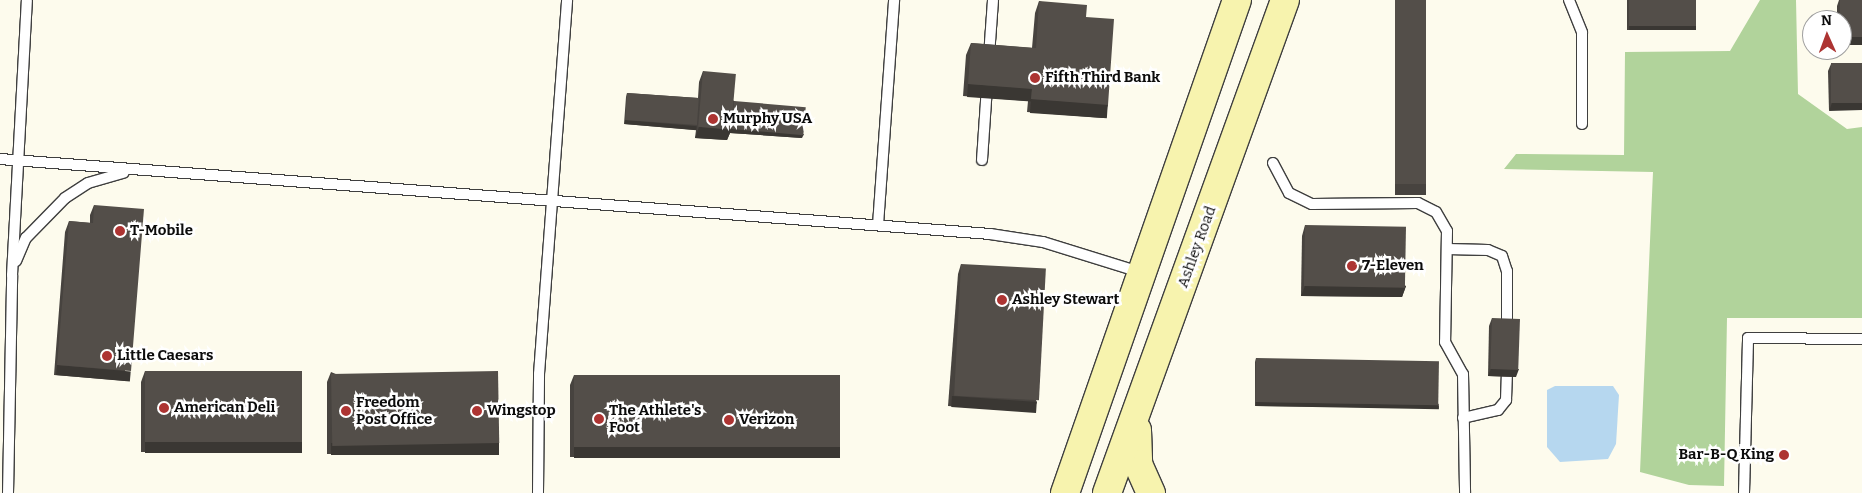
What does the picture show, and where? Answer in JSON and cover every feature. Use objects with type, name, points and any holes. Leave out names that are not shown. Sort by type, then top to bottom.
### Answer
[{"type":"street","points":[[1065,493],[1140,272],[1237,0]]},
{"type":"street","name":"Ashley Road","points":[[1107,493],[1285,0]]},
{"type":"street","points":[[1144,391],[1136,448],[1139,472],[1151,493]]},
{"type":"lane","points":[[8,493],[12,279],[27,0]]},
{"type":"lane","points":[[538,493],[540,374],[567,0]]},
{"type":"lane","points":[[878,225],[894,0]]},
{"type":"lane","points":[[982,160],[994,0]]},
{"type":"lane","points":[[1569,0],[1582,33],[1582,124]]},
{"type":"lane","points":[[0,159],[552,202],[878,225],[1023,238],[1140,272]]},
{"type":"lane","points":[[1273,163],[1289,193],[1312,204],[1418,203],[1436,212],[1447,231],[1445,342],[1463,374],[1465,493]]},
{"type":"lane","points":[[12,279],[26,238],[65,198],[102,178],[143,171]]},
{"type":"lane","points":[[1447,249],[1488,250],[1502,256],[1507,271],[1506,400],[1498,410],[1463,418]]},
{"type":"lane","points":[[1744,493],[1748,338],[1862,339]]},
{"type":"green space","points":[[1760,0],[1796,0],[1798,94],[1847,129],[1862,127],[1862,318],[1727,318],[1724,486],[1689,485],[1640,472],[1653,172],[1504,169],[1516,154],[1624,155],[1625,52],[1730,51]]},
{"type":"water","points":[[1555,386],[1613,386],[1619,395],[1616,444],[1608,459],[1560,462],[1547,447],[1547,390]]},
{"type":"building","points":[[1395,0],[1426,0],[1426,184],[1395,184]]},
{"type":"building","points":[[1629,0],[1696,0],[1696,26],[1629,26]]},
{"type":"building","points":[[1840,0],[1862,0],[1862,37],[1852,37],[1852,10],[1840,10]]},
{"type":"building","name":"Fifth Third Bank","points":[[1039,1],[1087,5],[1086,17],[1114,19],[1108,105],[1031,99],[1032,89],[968,84],[971,43],[1036,48]]},
{"type":"building","points":[[1831,63],[1862,63],[1862,103],[1831,103]]},
{"type":"building","points":[[703,71],[736,74],[731,130],[698,127]]},
{"type":"building","points":[[627,93],[699,98],[697,125],[625,120]]},
{"type":"building","points":[[734,101],[806,107],[803,135],[732,129]]},
{"type":"building","points":[[94,205],[144,209],[131,371],[57,365],[69,221],[93,223]]},
{"type":"building","name":"7-Eleven","points":[[1305,225],[1406,227],[1405,288],[1304,286]]},
{"type":"building","points":[[961,264],[1046,268],[1039,400],[954,396]]},
{"type":"building","points":[[1492,318],[1520,319],[1518,370],[1490,369]]},
{"type":"building","points":[[1256,358],[1439,361],[1438,405],[1255,402]]},
{"type":"building","points":[[145,371],[302,371],[302,442],[145,442]]},
{"type":"building","points":[[498,371],[499,443],[332,446],[331,374]]},
{"type":"building","points":[[574,375],[840,375],[840,447],[574,447]]},
{"type":"place","name":"Fifth Third Bank","points":[[1035,78]]},
{"type":"place","name":"Murphy USA","points":[[713,119]]},
{"type":"place","name":"T-Mobile","points":[[120,231]]},
{"type":"place","name":"7-Eleven","points":[[1352,266]]},
{"type":"place","name":"Ashley Stewart","points":[[1002,300]]},
{"type":"place","name":"Little Caesars","points":[[107,356]]},
{"type":"place","name":"American Deli","points":[[164,408]]},
{"type":"place","name":"Freedom Post Office","points":[[346,411]]},
{"type":"place","name":"Wingstop","points":[[477,411]]},
{"type":"place","name":"The Athlete's Foot","points":[[599,419]]},
{"type":"place","name":"Verizon","points":[[729,420]]},
{"type":"place","name":"Bar-B-Q King","points":[[1784,455]]}]
